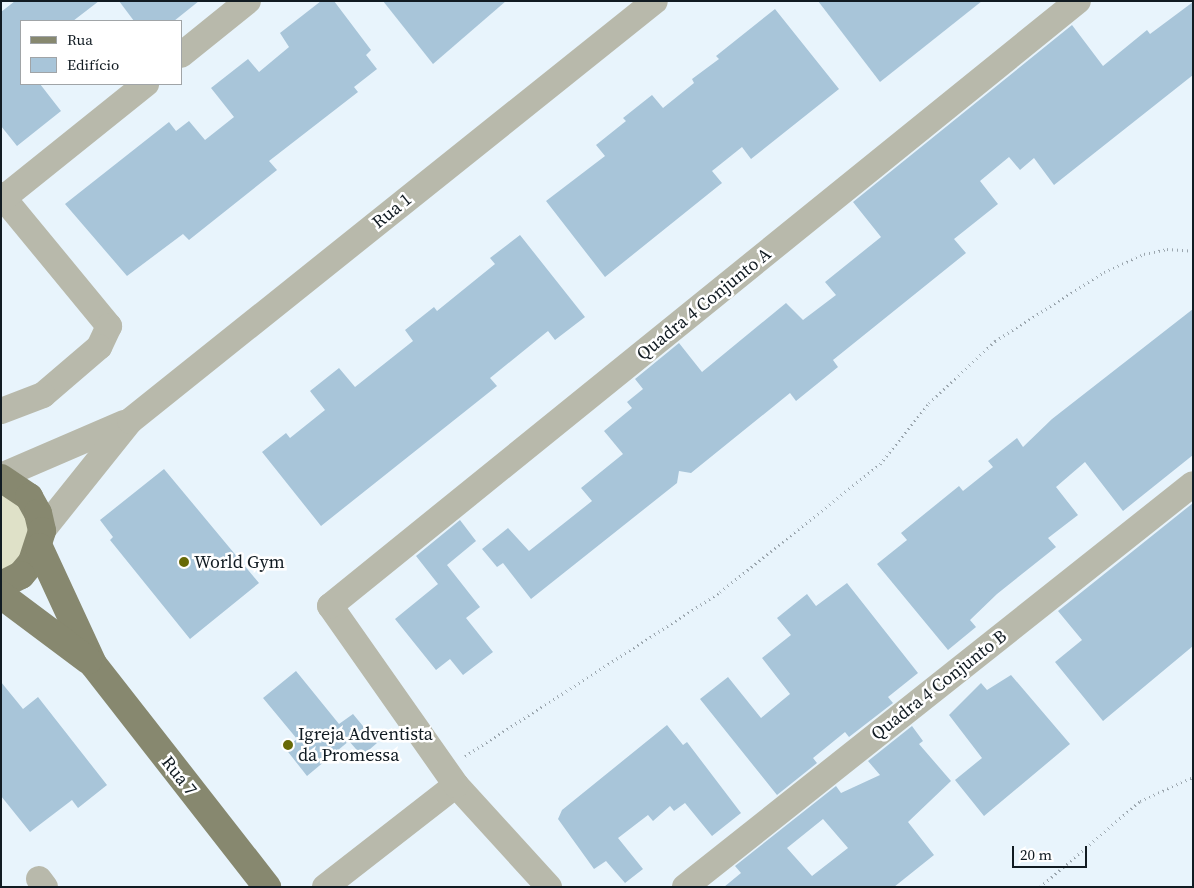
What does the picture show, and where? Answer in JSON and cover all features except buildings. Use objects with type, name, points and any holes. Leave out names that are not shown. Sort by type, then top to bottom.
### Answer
[{"type":"main road","name":"Rua 7","points":[[1,477],[29,497],[38,513],[40,539],[92,664]]},
{"type":"main road","points":[[1,585],[21,575],[40,539]]},
{"type":"main road","name":"Rua 7","points":[[1,595],[92,664],[267,887]]},
{"type":"street","points":[[182,54],[248,1]]},
{"type":"street","name":"Rua 1","points":[[130,421],[655,1]]},
{"type":"street","name":"Quadra 4 Conjunto A","points":[[451,777],[330,606],[1078,1]]},
{"type":"street","points":[[1,411],[44,395],[99,347],[109,326],[2,198],[145,85]]},
{"type":"street","points":[[1,477],[130,421]]},
{"type":"street","points":[[40,539],[130,421]]},
{"type":"street","name":"Quadra 4 Conjunto B","points":[[685,887],[1193,484]]},
{"type":"street","points":[[325,887],[451,777],[543,884]]},
{"type":"path","points":[[451,777],[720,592],[880,464],[929,403],[995,341],[1104,272],[1144,254],[1166,248],[1193,250]]},
{"type":"path","points":[[1040,887],[1140,801],[1193,777]]},
{"type":"green space","points":[[1,489],[12,494],[31,528],[26,554],[1,575]]},
{"type":"place","name":"World Gym","points":[[184,562]]},
{"type":"place","name":"Igreja Adventista da Promessa","points":[[288,745]]}]
